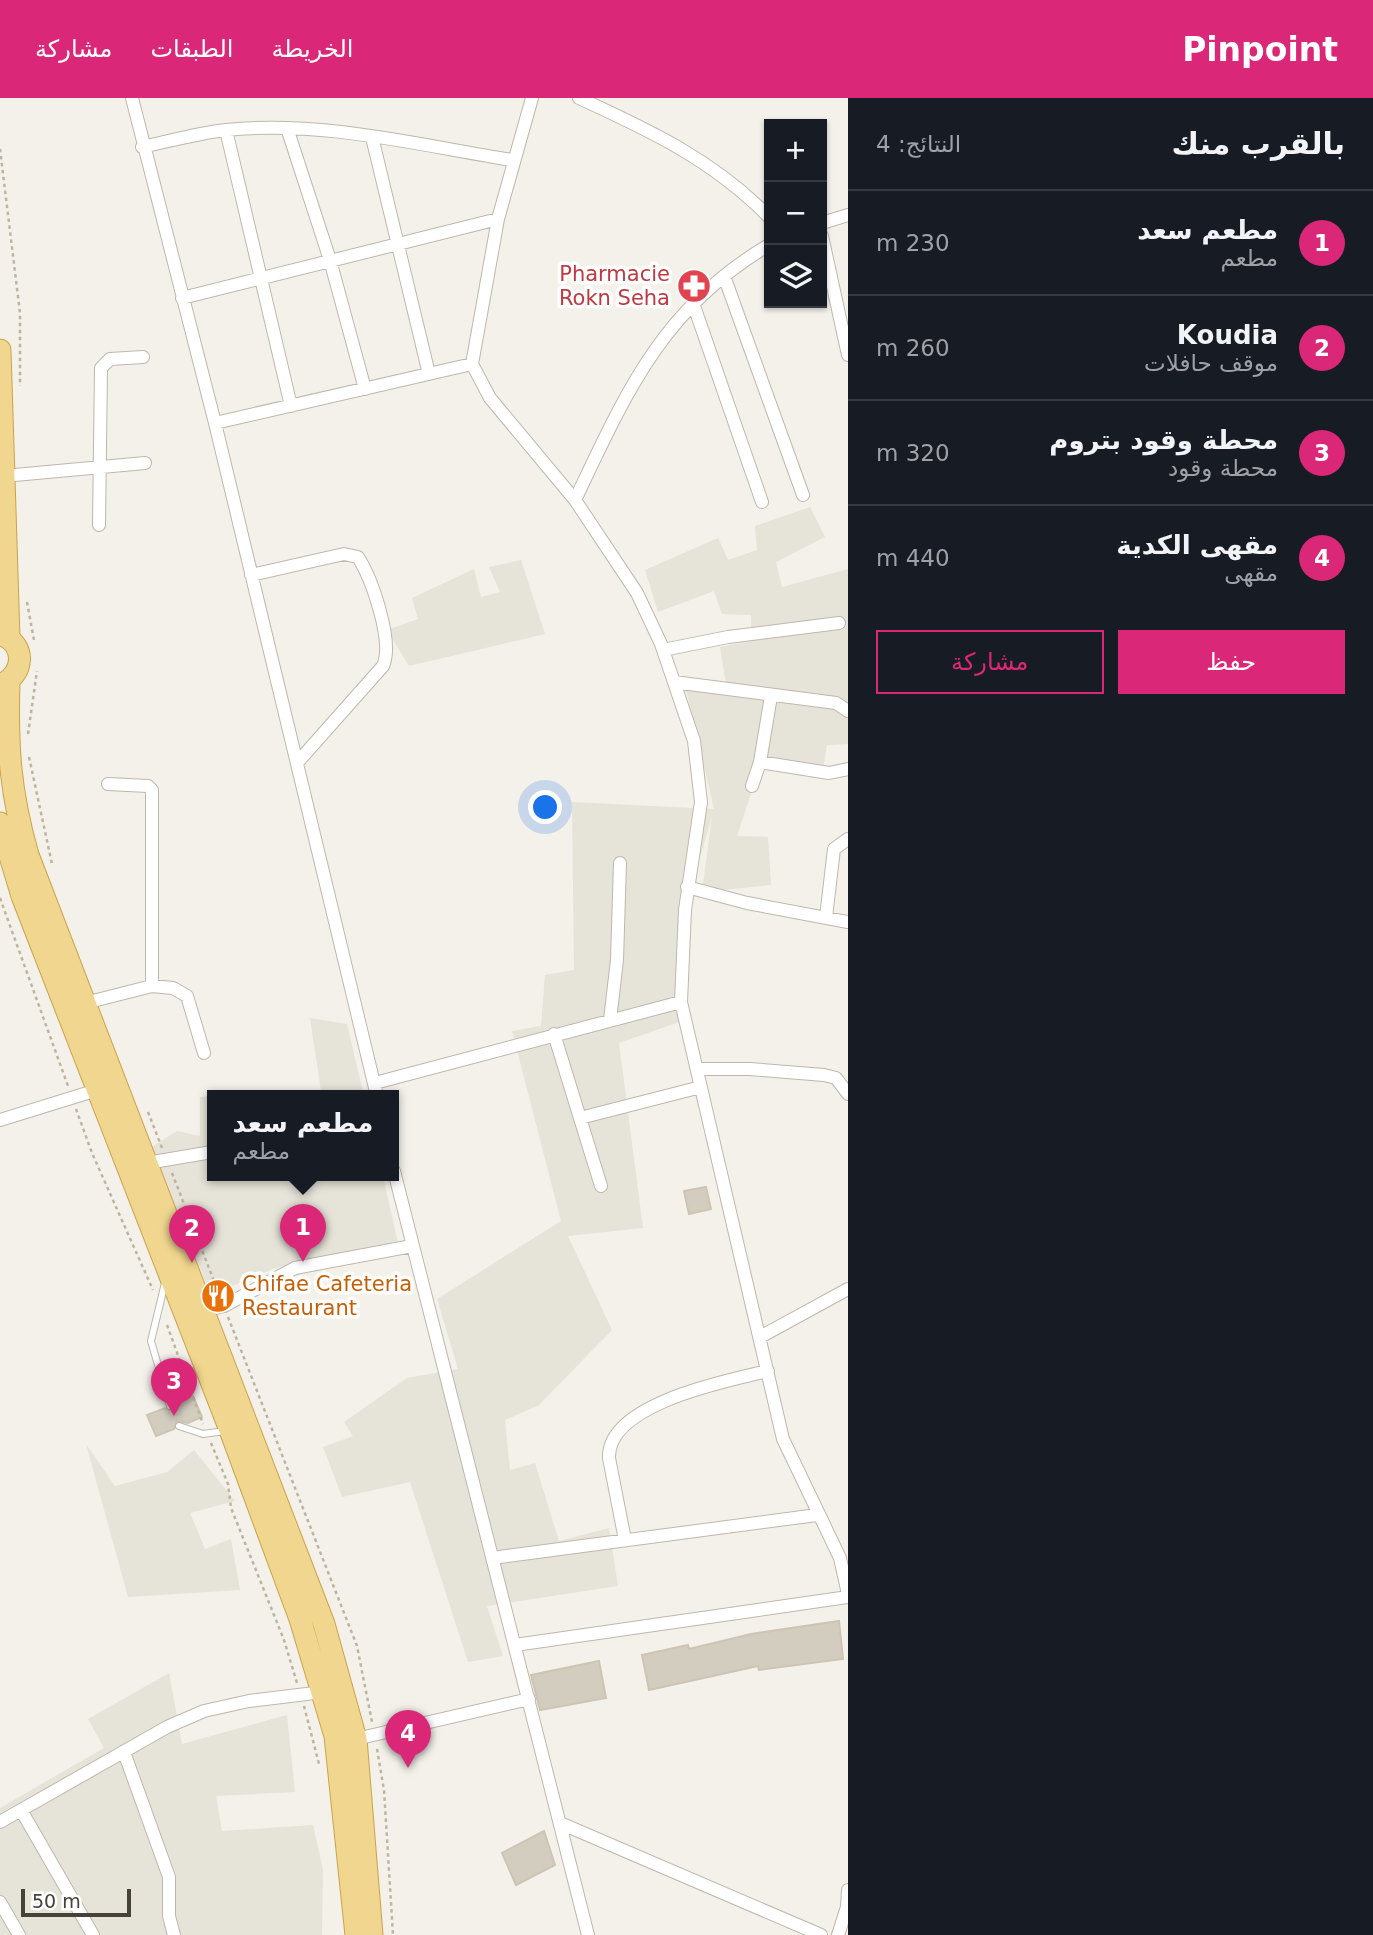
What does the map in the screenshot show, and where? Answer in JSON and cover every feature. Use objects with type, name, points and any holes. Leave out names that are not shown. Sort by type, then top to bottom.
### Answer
[{"type":"highway","points":[[0,350],[5,636],[19,651],[21,659],[15,675],[5,683],[7,751],[18,821],[39,886],[85,1003],[157,1161],[202,1311],[293,1535],[366,1738],[372,1935]]},
{"type":"highway","points":[[0,823],[5,858],[230,1430],[277,1554],[323,1692],[335,1736],[341,1776],[356,1935]]},
{"type":"street","points":[[132,98],[142,147],[215,423],[376,1090],[554,1034],[681,1002]]},
{"type":"street","points":[[515,1644],[848,1595],[840,1558],[817,1515],[783,1439],[681,1002],[687,887],[701,789],[694,741],[663,650],[637,593],[575,500],[521,439],[490,398],[472,364],[498,219],[531,98]]},
{"type":"street","points":[[579,98],[690,152],[713,167],[764,213]]},
{"type":"street","points":[[142,147],[226,130],[287,128],[372,137],[512,160]]},
{"type":"street","points":[[287,128],[330,260],[365,389]]},
{"type":"street","points":[[226,130],[291,406]]},
{"type":"street","points":[[372,137],[429,374]]},
{"type":"street","points":[[827,221],[848,215]]},
{"type":"street","points":[[182,298],[498,219]]},
{"type":"street","points":[[824,245],[848,355]]},
{"type":"street","points":[[575,500],[622,403],[656,347],[693,303],[723,276],[764,249]]},
{"type":"street","points":[[723,276],[803,495]]},
{"type":"street","points":[[693,303],[762,502]]},
{"type":"street","points":[[99,525],[101,368],[110,359],[143,357]]},
{"type":"street","points":[[215,423],[472,364]]},
{"type":"street","points":[[4,476],[145,463]]},
{"type":"street","points":[[251,575],[344,554],[358,557],[367,571],[381,622],[388,653],[383,666],[296,763]]},
{"type":"street","points":[[663,650],[752,633],[839,623]]},
{"type":"street","points":[[674,682],[836,703],[848,711]]},
{"type":"street","points":[[752,786],[760,762],[771,696]]},
{"type":"street","points":[[760,762],[830,773],[848,769]]},
{"type":"street","points":[[108,784],[148,786],[152,790],[152,986]]},
{"type":"street","points":[[826,918],[834,849],[848,839]]},
{"type":"street","points":[[610,1020],[617,960],[621,863]]},
{"type":"street","points":[[687,887],[747,903],[848,922]]},
{"type":"street","points":[[85,1003],[152,986],[173,988],[187,996],[204,1053]]},
{"type":"street","points":[[554,1034],[601,1186]]},
{"type":"street","points":[[697,1069],[750,1069],[824,1075],[836,1078],[848,1094]]},
{"type":"street","points":[[580,1118],[701,1087]]},
{"type":"street","points":[[0,1120],[97,1090]]},
{"type":"street","points":[[157,1161],[207,1153]]},
{"type":"street","points":[[396,1181],[588,1935]]},
{"type":"street","points":[[202,1311],[224,1306],[295,1268],[412,1246]]},
{"type":"street","points":[[760,1337],[848,1289]]},
{"type":"street","points":[[625,1540],[608,1458],[608,1444],[612,1436],[649,1409],[715,1384],[768,1371]]},
{"type":"street","points":[[492,1558],[817,1515]]},
{"type":"street","points":[[0,1822],[124,1752],[204,1711],[249,1701],[323,1692]]},
{"type":"street","points":[[366,1738],[528,1699]]},
{"type":"street","points":[[124,1752],[169,1877],[169,1916],[174,1935]]},
{"type":"street","points":[[21,1810],[93,1935]]},
{"type":"street","points":[[561,1824],[821,1935]]},
{"type":"street","points":[[838,1935],[848,1907],[848,1890]]},
{"type":"street","points":[[0,1902],[19,1935]]},
{"type":"lane","points":[[167,1275],[158,1303],[151,1341],[170,1406]]},
{"type":"lane","points":[[179,1426],[208,1434],[230,1430]]},
{"type":"path","points":[[0,149],[20,313],[20,393]]},
{"type":"path","points":[[25,594],[34,641]]},
{"type":"path","points":[[38,664],[26,744],[57,876]]},
{"type":"path","points":[[0,898],[92,1153],[158,1303],[228,1484],[231,1508],[284,1640],[320,1770]]},
{"type":"path","points":[[144,1103],[157,1161],[224,1306],[357,1646],[366,1738],[384,1790],[393,1935]]},
{"type":"shaded area","points":[[810,507],[825,537],[776,562],[782,587],[848,569],[848,744],[827,745],[823,769],[760,766],[737,836],[768,837],[771,885],[702,892],[712,817],[692,884],[685,1020],[619,1043],[643,1228],[568,1236],[612,1330],[539,1405],[505,1420],[510,1470],[535,1463],[559,1541],[609,1528],[618,1586],[487,1606],[503,1656],[468,1662],[410,1482],[342,1497],[323,1447],[353,1436],[344,1422],[407,1378],[458,1369],[437,1299],[561,1221],[512,1031],[541,1026],[545,975],[574,970],[572,802],[714,809],[686,690],[726,684],[720,647],[751,641],[751,615],[722,614],[714,591],[658,612],[645,570],[718,538],[728,560],[757,550],[755,526]]},
{"type":"shaded area","points":[[521,560],[545,634],[409,666],[387,630],[418,619],[412,598],[474,569],[481,597],[500,592],[489,567]]},
{"type":"shaded area","points":[[310,1018],[347,1024],[363,1090],[321,1090]]},
{"type":"shaded area","points":[[207,1096],[207,1181],[384,1181],[399,1248],[275,1268],[211,1295],[150,1148],[177,1131],[200,1136],[200,1097]]},
{"type":"shaded area","points":[[86,1444],[115,1486],[167,1472],[194,1450],[235,1501],[190,1513],[205,1549],[231,1539],[240,1590],[128,1597]]},
{"type":"shaded area","points":[[169,1673],[182,1744],[287,1715],[295,1792],[216,1796],[222,1831],[313,1825],[323,1869],[322,1935],[0,1935],[0,1808],[104,1748],[88,1719]]},
{"type":"building","points":[[706,1187],[711,1209],[689,1214],[684,1191]]},
{"type":"building","points":[[193,1396],[202,1417],[188,1423],[177,1421],[174,1429],[156,1436],[147,1415],[165,1408],[172,1411],[175,1403]]},
{"type":"building","points":[[839,1621],[843,1659],[759,1670],[758,1666],[649,1690],[642,1655],[688,1645],[689,1649],[751,1634]]},
{"type":"building","points":[[599,1661],[606,1698],[540,1710],[531,1675]]},
{"type":"building","points":[[544,1831],[555,1865],[516,1885],[502,1853]]},
{"type":"place","name":"Pharmacie Rokn Seha","points":[[694,286]]},
{"type":"place","name":"مطعم سعد","points":[[303,1262]]},
{"type":"place","name":"Koudia","points":[[192,1263]]},
{"type":"place","name":"Chifae Cafeteria Restaurant","points":[[218,1296]]},
{"type":"place","name":"محطة وقود بتروم","points":[[174,1416]]},
{"type":"place","name":"مقهى الكدية","points":[[408,1768]]}]
